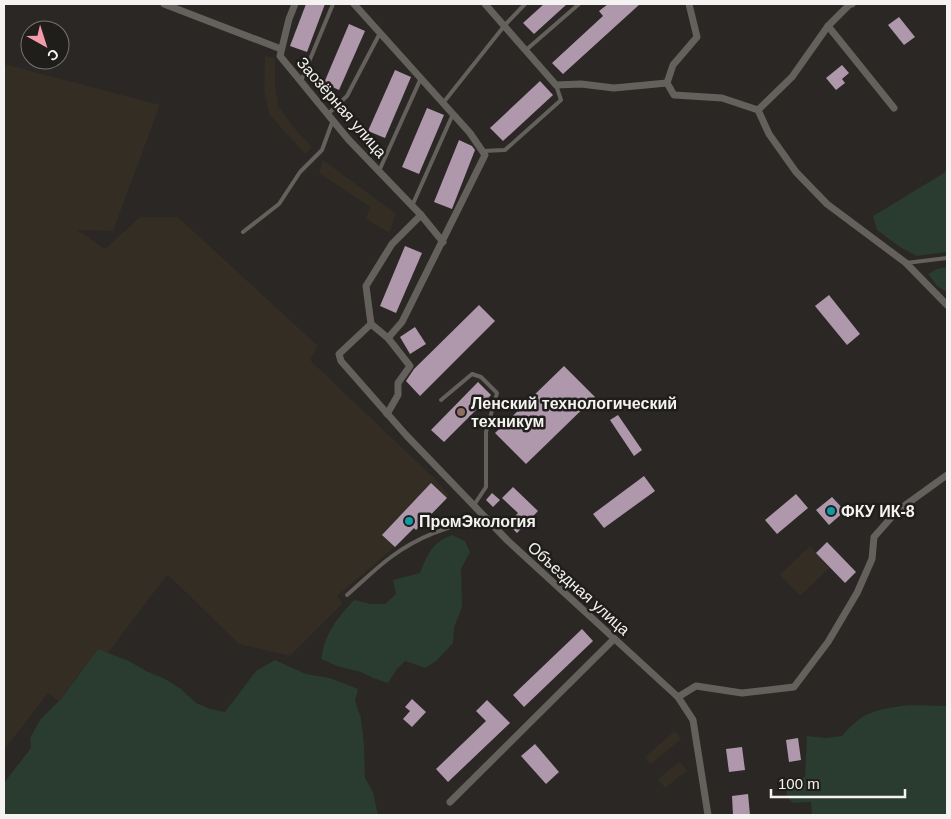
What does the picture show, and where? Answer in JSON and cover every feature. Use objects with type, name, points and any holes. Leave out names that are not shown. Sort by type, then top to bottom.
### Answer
[{"type":"street","points":[[164,4],[281,49]]},
{"type":"street","name":"Заозёрная улица","points":[[295,4],[289,19],[280,56],[330,117],[421,215],[443,242]]},
{"type":"street","points":[[354,4],[470,133],[485,155],[402,322],[388,338]]},
{"type":"street","points":[[485,4],[556,85],[580,84],[614,88],[667,83]]},
{"type":"street","points":[[689,4],[697,37],[673,65],[667,83],[674,95],[722,98],[758,110],[768,134],[796,172],[827,204],[906,263],[947,305]]},
{"type":"street","points":[[758,110],[792,77],[828,26],[852,4]]},
{"type":"street","points":[[828,26],[894,108]]},
{"type":"street","points":[[387,414],[398,395],[398,383],[410,366],[388,338],[371,324],[366,286],[392,244],[421,215]]},
{"type":"street","name":"Объездная улица","points":[[371,324],[340,354],[341,361],[387,414],[507,540],[678,697],[692,720],[708,815]]},
{"type":"street","points":[[678,697],[696,686],[742,693],[794,687],[828,642],[857,593],[872,559],[874,538],[897,511],[947,475]]},
{"type":"street","points":[[450,802],[614,639]]},
{"type":"lane","points":[[301,81],[333,4]]},
{"type":"lane","points":[[443,103],[505,25],[525,4]]},
{"type":"lane","points":[[526,50],[579,4]]},
{"type":"lane","points":[[243,232],[279,204],[300,172],[322,150],[330,117],[347,96],[380,33]]},
{"type":"lane","points":[[379,171],[421,78]]},
{"type":"lane","points":[[482,151],[506,150],[561,100],[556,85]]},
{"type":"lane","points":[[412,206],[453,114]]},
{"type":"lane","points":[[906,263],[947,258]]},
{"type":"lane","points":[[442,400],[472,374],[481,377],[497,393],[486,432],[486,487],[474,505]]},
{"type":"lane","points":[[347,595],[391,557],[417,541],[464,522],[487,519]]},
{"type":"shaded area","points":[[265,56],[275,58],[275,86],[278,106],[295,129],[312,147],[305,154],[269,114],[264,90]]},
{"type":"shaded area","points":[[4,64],[20,68],[20,70],[27,70],[160,105],[113,231],[77,230],[105,249],[140,217],[178,217],[318,346],[310,360],[434,478],[449,495],[416,530],[413,528],[395,547],[337,596],[343,603],[290,656],[239,644],[168,575],[108,653],[98,649],[59,701],[48,693],[4,750]]},
{"type":"shaded area","points":[[323,160],[396,214],[389,233],[366,219],[370,207],[319,173]]},
{"type":"shaded area","points":[[810,546],[830,567],[800,596],[780,575]]},
{"type":"shaded area","points":[[675,731],[681,739],[651,764],[645,757]]},
{"type":"shaded area","points":[[680,761],[687,771],[665,788],[658,779]]},
{"type":"green space","points":[[947,168],[947,252],[917,256],[900,247],[877,230],[873,216],[944,173]]},
{"type":"green space","points":[[947,267],[947,292],[937,286],[928,274],[937,269]]},
{"type":"green space","points":[[452,535],[465,541],[470,552],[461,569],[462,607],[454,628],[453,643],[436,661],[425,668],[405,661],[388,683],[321,659],[329,633],[354,600],[371,604],[385,604],[396,594],[393,580],[420,573],[431,550],[439,542]]},
{"type":"green space","points":[[98,649],[129,661],[165,679],[181,689],[196,703],[210,709],[225,712],[256,671],[275,660],[306,674],[330,678],[358,689],[355,701],[361,718],[365,778],[373,792],[378,815],[4,815],[4,783],[31,748],[30,738],[40,720],[61,699]]},
{"type":"green space","points":[[908,705],[947,706],[947,815],[812,815],[811,802],[793,803],[787,797],[786,786],[790,782],[805,777],[807,736],[826,738],[842,736],[864,716],[887,708]]},
{"type":"building","points":[[306,4],[325,4],[307,52],[290,46]]},
{"type":"building","points":[[544,4],[567,4],[534,34],[523,23]]},
{"type":"building","points":[[608,4],[640,4],[563,74],[552,63],[603,16],[599,11]]},
{"type":"building","points":[[899,17],[915,37],[904,45],[888,25]]},
{"type":"building","points":[[349,24],[365,31],[339,90],[324,83]]},
{"type":"building","points":[[842,65],[849,73],[842,79],[845,83],[836,90],[826,78]]},
{"type":"building","points":[[395,70],[411,77],[385,138],[368,131]]},
{"type":"building","points":[[540,81],[553,95],[503,141],[490,128]]},
{"type":"building","points":[[427,108],[444,115],[419,174],[402,167]]},
{"type":"building","points":[[459,140],[472,146],[475,150],[452,209],[434,202]]},
{"type":"building","points":[[405,246],[422,253],[396,313],[380,306]]},
{"type":"building","points":[[829,295],[860,334],[847,345],[815,306]]},
{"type":"building","points":[[479,305],[495,321],[420,396],[406,381],[414,369]]},
{"type":"building","points":[[415,327],[426,344],[410,354],[400,337]]},
{"type":"building","points":[[564,366],[595,397],[526,464],[495,433]]},
{"type":"building","name":"Ленский технологический техникум","points":[[478,382],[491,395],[444,442],[431,430]]},
{"type":"building","points":[[618,415],[642,450],[634,456],[610,420]]},
{"type":"building","points":[[644,476],[655,491],[604,528],[593,514]]},
{"type":"building","name":"ПромЭкология","points":[[431,483],[447,498],[416,530],[414,528],[395,547],[382,535]]},
{"type":"building","points":[[513,487],[538,511],[517,533],[508,524],[518,513],[502,498]]},
{"type":"building","points":[[492,493],[500,500],[493,507],[486,500]]},
{"type":"building","points":[[796,494],[808,508],[777,534],[765,520]]},
{"type":"building","name":"ФКУ ИК-8","points":[[832,497],[845,511],[829,525],[816,510]]},
{"type":"building","points":[[827,542],[856,572],[845,583],[816,553]]},
{"type":"building","points":[[582,629],[593,641],[524,707],[513,695]]},
{"type":"building","points":[[412,699],[426,712],[412,727],[403,719],[410,711],[405,707]]},
{"type":"building","points":[[487,700],[510,723],[448,782],[436,769],[486,721],[476,711]]},
{"type":"building","points":[[798,738],[801,760],[789,762],[786,740]]},
{"type":"building","points":[[535,744],[559,772],[546,784],[521,756]]},
{"type":"building","points":[[742,747],[745,770],[729,772],[726,749]]},
{"type":"building","points":[[748,794],[750,815],[733,815],[732,796]]},
{"type":"place","name":"Ленский технологический техникум","points":[[461,412]]},
{"type":"place","name":"ФКУ ИК-8","points":[[831,511]]},
{"type":"place","name":"ПромЭкология","points":[[409,521]]}]
